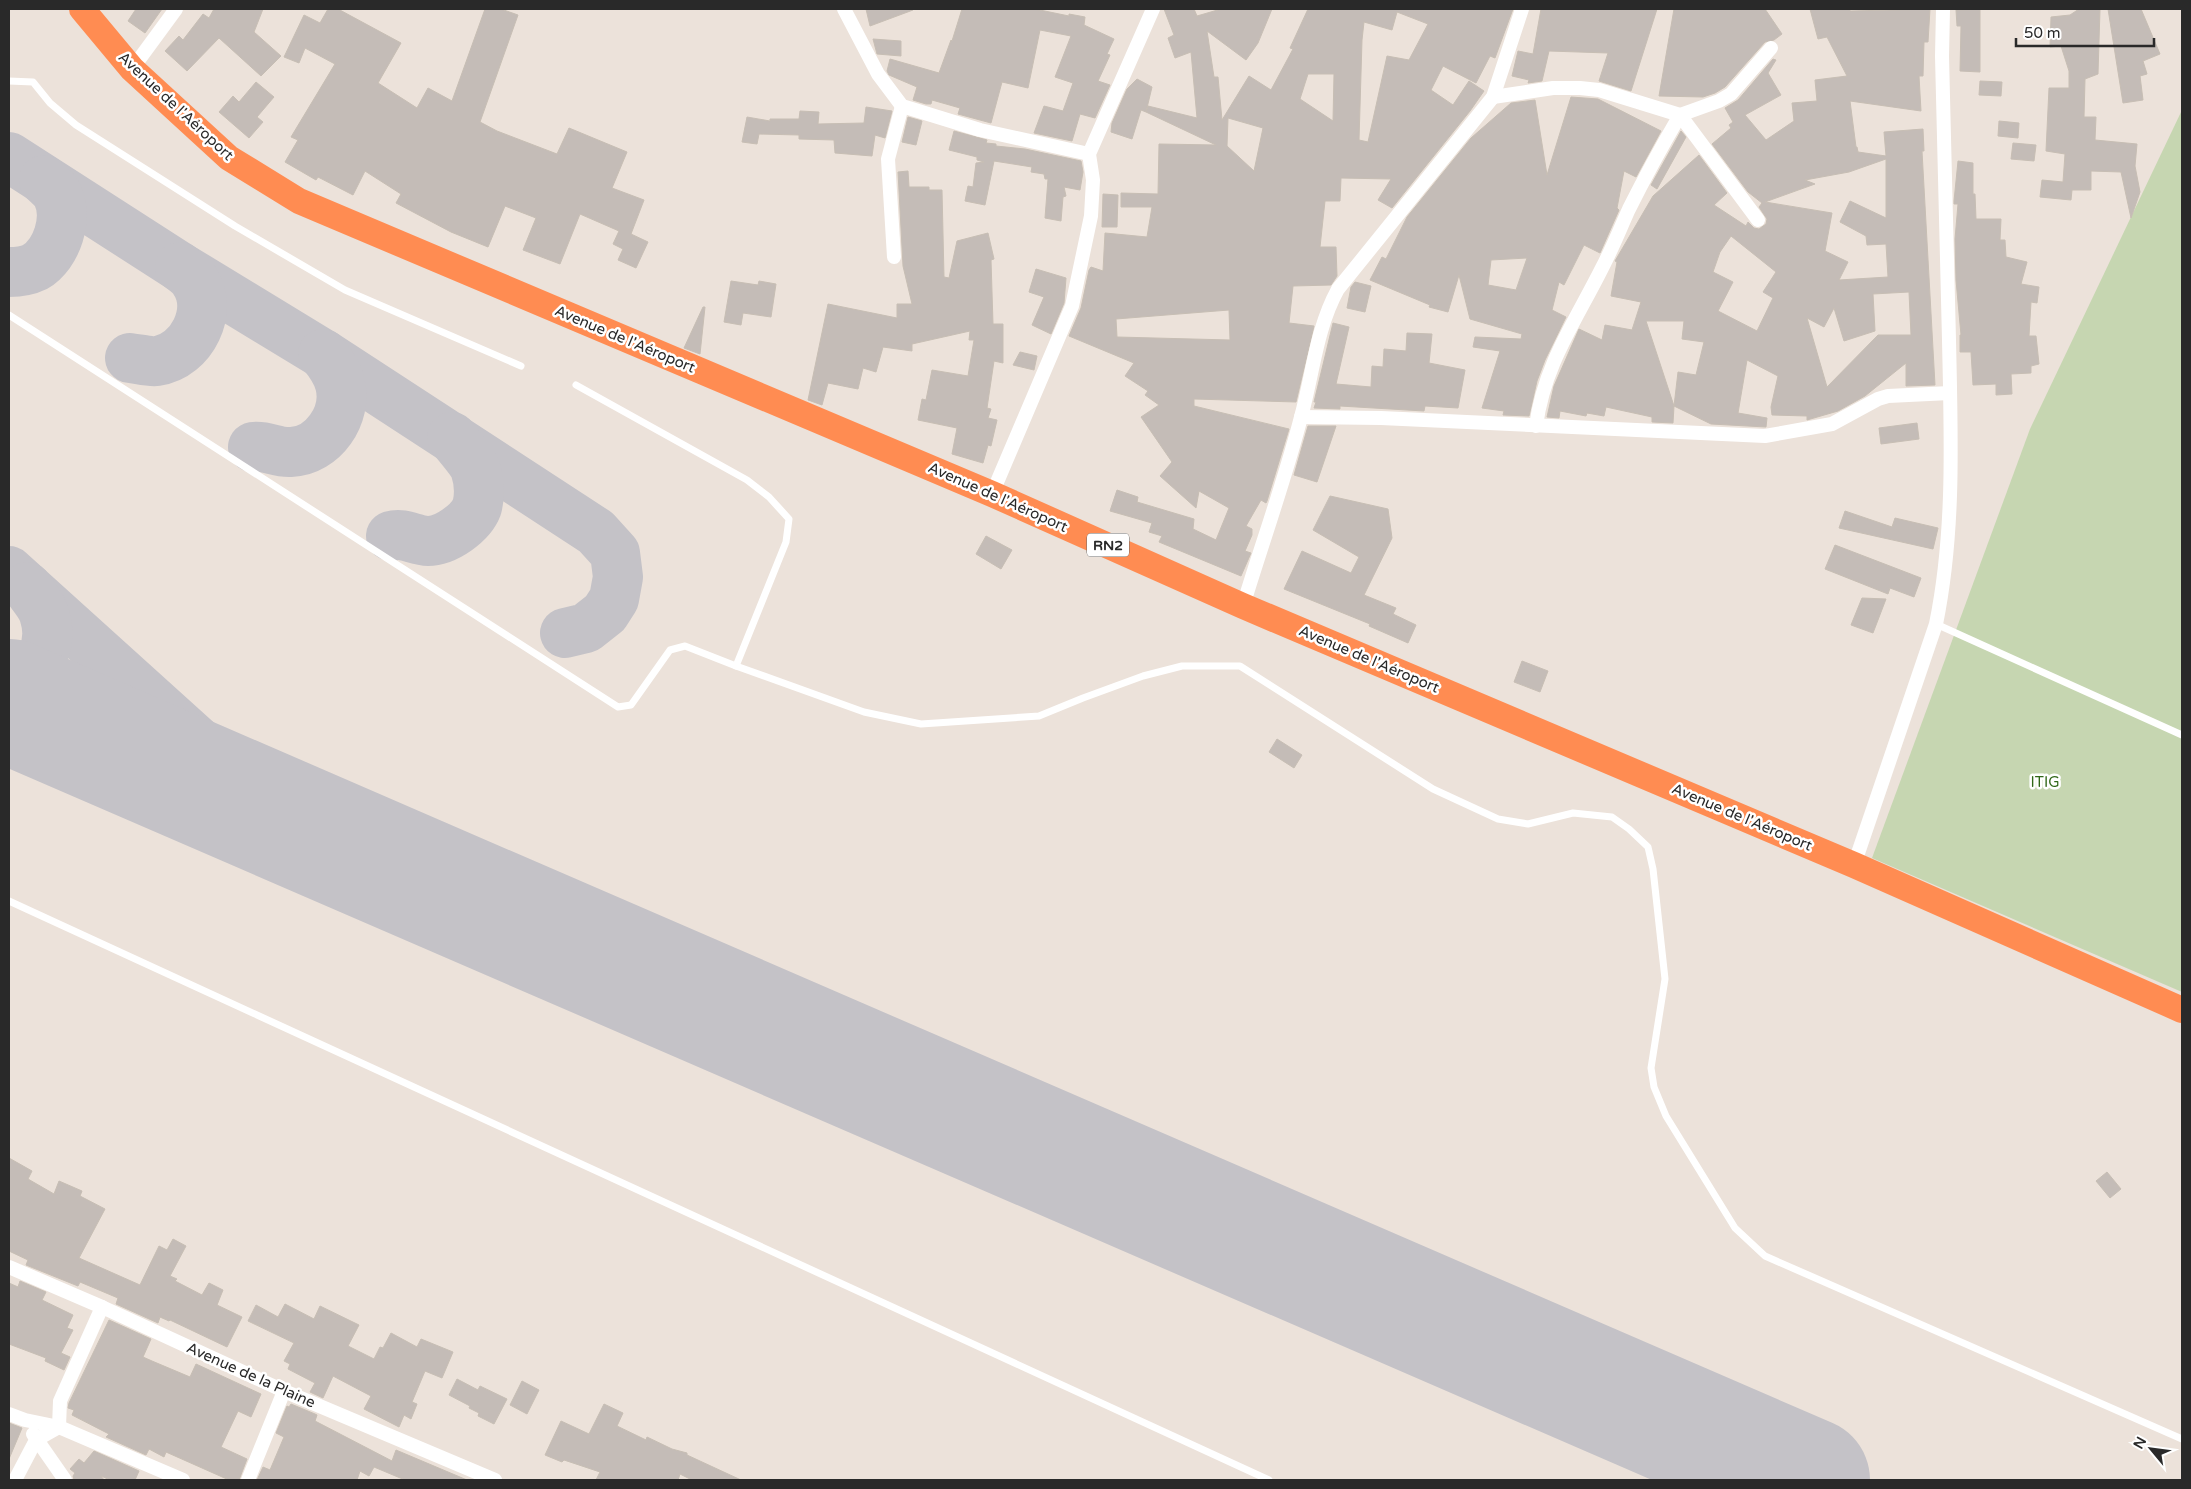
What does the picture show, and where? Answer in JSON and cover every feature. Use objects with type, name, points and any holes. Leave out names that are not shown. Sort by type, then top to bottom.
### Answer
[{"type":"highway","name":"Avenue de l'Aéroport","points":[[82,9],[132,69],[229,158],[299,201],[992,494],[1243,606],[1854,865],[2182,1010]]},
{"type":"street","points":[[132,69],[176,9]]},
{"type":"street","points":[[844,9],[878,74],[902,106],[980,130],[1089,154]]},
{"type":"street","points":[[992,494],[1072,306],[1091,216],[1093,180],[1089,154],[1153,9]]},
{"type":"street","points":[[1243,606],[1302,417],[1322,323],[1338,290],[1492,97],[1522,9]]},
{"type":"street","points":[[1854,865],[1936,624],[1944,583],[1948,543],[1950,393],[1942,56],[1943,9]]},
{"type":"street","points":[[1492,97],[1553,88],[1580,88],[1599,90],[1680,114],[1719,101],[1731,94],[1771,48]]},
{"type":"street","points":[[894,257],[888,159],[902,106]]},
{"type":"street","points":[[1680,114],[1758,220]]},
{"type":"street","points":[[1536,426],[1539,404],[1548,374],[1603,267],[1654,160],[1680,114]]},
{"type":"street","points":[[1302,417],[1381,418],[1765,436],[1832,424],[1878,399],[1888,396],[1950,393]]},
{"type":"street","name":"Avenue de la Plaine","points":[[9,1267],[102,1307],[467,1475],[495,1480]]},
{"type":"street","points":[[59,1427],[60,1401],[102,1307]]},
{"type":"street","points":[[248,1480],[284,1391]]},
{"type":"street","points":[[9,1414],[25,1420],[59,1427],[183,1480]]},
{"type":"street","points":[[25,1420],[36,1440],[65,1480]]},
{"type":"street","points":[[15,1480],[36,1440],[59,1427]]},
{"type":"lane","points":[[9,80],[33,82],[50,103],[76,125],[235,226],[345,290],[521,366]]},
{"type":"lane","points":[[9,315],[618,707],[631,705],[670,650],[685,646],[864,712],[921,724],[1040,716],[1082,698],[1143,676],[1182,666],[1240,666],[1433,789],[1498,819],[1528,824],[1573,813],[1612,817],[1629,829],[1648,847],[1653,869],[1665,979],[1651,1068],[1654,1088],[1666,1116],[1735,1228],[1765,1256],[2182,1439]]},
{"type":"lane","points":[[576,385],[747,480],[769,497],[789,519],[786,542],[736,666]]},
{"type":"lane","points":[[1936,624],[2182,735]]},
{"type":"lane","points":[[9,901],[1269,1480]]},
{"type":"green space","name":"ITIG","points":[[2182,110],[2182,992],[1872,858],[2030,429]]},
{"type":"building","points":[[136,9],[162,9],[145,33],[128,21]]},
{"type":"building","points":[[214,9],[263,9],[254,32],[281,56],[261,76],[219,38],[187,71],[165,51],[179,36],[183,40],[203,14],[209,18]]},
{"type":"building","points":[[328,9],[338,9],[401,43],[378,83],[417,108],[428,88],[452,101],[485,9],[501,9],[518,15],[480,122],[497,131],[557,154],[569,128],[627,152],[612,188],[644,200],[631,234],[648,242],[636,268],[618,260],[623,249],[613,244],[619,231],[580,214],[560,264],[523,250],[536,218],[505,206],[488,247],[451,232],[396,203],[401,194],[365,171],[353,195],[318,177],[316,180],[285,162],[298,140],[291,137],[335,64],[305,48],[299,63],[284,57],[304,15],[320,23]]},
{"type":"building","points":[[866,9],[913,9],[913,10],[870,26]]},
{"type":"building","points":[[962,9],[1035,9],[1069,16],[1069,14],[1085,17],[1084,25],[1114,39],[1107,54],[1110,55],[1098,81],[1110,85],[1095,118],[1080,114],[1072,141],[1034,133],[1044,106],[1063,111],[1073,83],[1055,77],[1071,36],[1040,30],[1028,88],[1002,82],[991,123],[958,114],[960,108],[932,100],[931,104],[926,104],[913,100],[917,87],[889,75],[887,71],[890,59],[939,73]]},
{"type":"building","points":[[1164,9],[1194,9],[1197,16],[1221,9],[1272,9],[1258,43],[1246,60],[1207,31],[1214,77],[1218,77],[1222,120],[1249,76],[1271,90],[1293,49],[1290,48],[1308,9],[1513,9],[1495,58],[1490,56],[1476,83],[1443,66],[1431,90],[1453,105],[1469,81],[1484,91],[1392,208],[1378,200],[1391,179],[1341,178],[1340,201],[1325,201],[1320,247],[1336,247],[1337,276],[1331,285],[1293,286],[1289,323],[1314,326],[1296,402],[1194,399],[1194,406],[1289,429],[1267,501],[1266,503],[1261,500],[1246,526],[1252,529],[1252,535],[1245,551],[1251,553],[1241,576],[1159,542],[1162,536],[1149,532],[1152,523],[1110,511],[1117,490],[1138,497],[1137,502],[1194,519],[1193,529],[1216,540],[1229,508],[1199,491],[1196,508],[1160,476],[1172,462],[1141,417],[1159,405],[1145,395],[1148,391],[1125,376],[1134,363],[1069,336],[1081,308],[1089,270],[1091,267],[1103,271],[1105,233],[1147,237],[1152,207],[1121,207],[1121,193],[1158,194],[1159,144],[1216,145],[1146,112],[1148,106],[1197,118],[1191,52],[1175,58],[1168,38],[1174,35]],"holes":[[[1397,12],[1428,24],[1409,60],[1387,56],[1368,142],[1359,140],[1364,22],[1392,30]],[[1308,74],[1334,74],[1333,121],[1300,99]],[[1228,118],[1263,128],[1254,171],[1227,146]],[[1229,310],[1230,340],[1117,337],[1116,319]]]},
{"type":"building","points":[[1541,9],[1657,9],[1631,91],[1599,81],[1608,53],[1549,51],[1542,81],[1528,83],[1529,80],[1512,76],[1518,51],[1533,54]]},
{"type":"building","points":[[1674,9],[1765,9],[1782,34],[1774,40],[1765,42],[1725,87],[1715,93],[1703,97],[1659,96]]},
{"type":"building","points":[[1810,9],[1850,9],[1850,11],[1930,9],[1928,42],[1924,42],[1923,76],[1919,76],[1921,111],[1850,101],[1858,152],[1886,156],[1884,132],[1923,129],[1924,151],[1922,151],[1935,385],[1906,386],[1906,363],[1865,396],[1838,411],[1807,420],[1807,416],[1772,415],[1771,407],[1778,376],[1747,360],[1738,413],[1767,418],[1766,427],[1711,424],[1674,406],[1673,423],[1652,422],[1652,417],[1606,407],[1604,416],[1587,413],[1586,416],[1560,411],[1559,418],[1547,417],[1554,386],[1579,329],[1602,340],[1605,325],[1632,330],[1641,302],[1611,296],[1617,262],[1615,261],[1653,196],[1699,155],[1727,193],[1714,205],[1746,226],[1748,222],[1754,228],[1759,229],[1766,224],[1767,219],[1759,207],[1762,203],[1748,192],[1712,144],[1731,128],[1729,125],[1733,122],[1725,108],[1738,100],[1773,59],[1776,60],[1768,73],[1781,95],[1745,115],[1766,140],[1794,121],[1792,103],[1817,101],[1815,80],[1847,76],[1827,37],[1818,39]],"holes":[[[1886,159],[1886,218],[1850,201],[1840,222],[1866,236],[1867,245],[1886,244],[1888,277],[1839,280],[1848,262],[1825,251],[1832,213],[1765,202],[1815,184],[1805,180],[1849,172]],[[1731,236],[1776,272],[1763,292],[1773,298],[1757,331],[1718,311],[1733,282],[1713,272],[1720,252]],[[1909,292],[1911,335],[1878,335],[1827,387],[1807,318],[1824,327],[1834,308],[1844,341],[1875,331],[1873,294]],[[1646,321],[1684,321],[1682,339],[1704,342],[1696,375],[1678,372],[1674,406]]]},
{"type":"building","points":[[1980,9],[1980,72],[1960,71],[1961,26],[1957,26],[1956,10]]},
{"type":"building","points":[[2079,9],[2100,9],[2098,74],[2085,79],[2084,117],[2096,117],[2095,140],[2137,144],[2135,166],[2140,192],[2131,218],[2121,172],[2091,171],[2091,190],[2072,190],[2071,200],[2040,197],[2042,180],[2063,182],[2065,154],[2046,151],[2049,88],[2069,88],[2069,71],[2061,46],[2050,47],[2051,17],[2070,15]]},
{"type":"building","points":[[2108,9],[2141,9],[2160,54],[2143,61],[2147,74],[2140,76],[2143,100],[2123,103]]},
{"type":"building","points":[[873,39],[901,41],[901,56],[877,54]]},
{"type":"building","points":[[1137,79],[1152,87],[1146,112],[1141,110],[1132,139],[1111,132],[1112,123],[1127,89]]},
{"type":"building","points":[[1980,81],[2002,82],[2001,96],[1979,95]]},
{"type":"building","points":[[256,82],[274,97],[257,117],[263,122],[249,138],[219,112],[233,96],[239,102]]},
{"type":"building","points":[[1571,97],[1598,99],[1661,131],[1636,177],[1624,171],[1617,208],[1619,210],[1600,253],[1584,245],[1564,285],[1559,282],[1552,310],[1566,317],[1537,381],[1529,416],[1503,415],[1504,411],[1482,408],[1500,351],[1473,347],[1475,337],[1521,339],[1522,334],[1470,319],[1459,275],[1448,312],[1429,307],[1430,305],[1370,280],[1382,257],[1386,259],[1407,217],[1471,138],[1511,103],[1535,100],[1547,175]],"holes":[[[1527,258],[1516,290],[1488,285],[1491,260]]]},
{"type":"building","points":[[866,107],[892,111],[885,138],[875,135],[872,156],[835,153],[834,140],[799,139],[799,135],[759,134],[757,144],[742,142],[747,117],[770,121],[770,119],[799,119],[800,111],[819,112],[818,124],[864,123]]},
{"type":"building","points":[[908,117],[922,121],[916,145],[902,142]]},
{"type":"building","points":[[1999,121],[2019,123],[2018,138],[1998,136]]},
{"type":"building","points":[[954,131],[987,140],[986,143],[996,144],[996,146],[1025,149],[1081,161],[1083,172],[1080,190],[1064,187],[1066,196],[1063,197],[1061,221],[1045,218],[1048,179],[1045,179],[1044,174],[1031,172],[1032,167],[994,161],[985,205],[965,201],[968,186],[973,187],[976,163],[984,162],[977,160],[977,157],[949,150]]},
{"type":"building","points":[[1681,131],[1686,137],[1657,189],[1651,185]]},
{"type":"building","points":[[2013,143],[2036,145],[2034,161],[2011,159]]},
{"type":"building","points":[[1958,161],[1973,163],[1973,194],[1975,194],[1976,219],[2001,219],[2000,240],[2005,240],[2006,257],[2027,262],[2021,284],[2039,287],[2037,303],[2031,302],[2029,336],[2036,336],[2039,364],[2031,366],[2031,373],[2011,374],[2012,394],[1996,395],[1996,384],[1973,385],[1971,352],[1960,352],[1961,335],[1956,280],[1955,239],[1958,204],[1954,204]]},
{"type":"building","points":[[908,171],[909,187],[929,187],[929,190],[942,190],[944,277],[949,278],[957,241],[988,233],[994,259],[991,260],[993,324],[1003,324],[1003,363],[994,361],[987,408],[991,409],[988,418],[997,420],[991,446],[988,445],[983,463],[952,454],[957,428],[918,420],[922,399],[926,400],[932,370],[968,376],[974,340],[969,340],[970,331],[912,344],[912,351],[883,347],[876,372],[863,368],[858,389],[828,383],[822,405],[808,400],[828,304],[897,318],[897,304],[912,304],[903,266],[898,172]]},
{"type":"building","points":[[1103,194],[1118,195],[1117,227],[1102,227]]},
{"type":"building","points":[[1036,269],[1066,278],[1064,303],[1051,334],[1032,325],[1044,297],[1029,292]]},
{"type":"building","points":[[731,281],[758,285],[759,281],[776,284],[771,317],[743,313],[741,325],[724,322]]},
{"type":"building","points":[[1355,282],[1371,286],[1365,312],[1347,308],[1351,287]]},
{"type":"building","points":[[703,307],[705,307],[700,354],[684,348]]},
{"type":"building","points":[[1333,323],[1349,327],[1336,384],[1371,387],[1372,366],[1383,367],[1384,349],[1406,351],[1407,333],[1432,334],[1429,363],[1465,370],[1458,408],[1425,406],[1424,411],[1340,406],[1340,409],[1314,408]]},
{"type":"building","points":[[1020,352],[1037,356],[1034,370],[1013,365]]},
{"type":"building","points":[[1917,423],[1919,439],[1881,444],[1879,428]]},
{"type":"building","points":[[1308,426],[1336,426],[1317,482],[1294,475]]},
{"type":"building","points":[[1330,496],[1388,509],[1392,538],[1364,595],[1396,608],[1393,614],[1416,625],[1408,643],[1369,626],[1370,624],[1284,589],[1302,551],[1351,573],[1359,557],[1313,530]]},
{"type":"building","points":[[1845,511],[1892,527],[1895,518],[1938,528],[1933,549],[1839,528]]},
{"type":"building","points":[[986,536],[1012,550],[1001,569],[976,554]]},
{"type":"building","points":[[1835,545],[1921,578],[1914,597],[1890,588],[1888,594],[1825,569]]},
{"type":"building","points":[[1862,598],[1886,599],[1873,633],[1851,625]]},
{"type":"building","points":[[1522,661],[1548,671],[1540,692],[1514,682]]},
{"type":"building","points":[[1277,739],[1302,755],[1294,768],[1269,752]]},
{"type":"building","points":[[9,1158],[32,1171],[28,1179],[54,1194],[59,1181],[82,1191],[80,1196],[105,1209],[79,1258],[140,1285],[159,1246],[167,1250],[173,1239],[186,1246],[170,1276],[177,1279],[175,1281],[202,1295],[209,1283],[223,1290],[217,1305],[242,1317],[227,1347],[170,1320],[160,1317],[158,1323],[116,1304],[118,1298],[80,1282],[78,1286],[26,1265],[28,1260],[9,1251]]},
{"type":"building","points":[[2107,1172],[2121,1189],[2110,1198],[2096,1181]]},
{"type":"building","points":[[20,1281],[46,1292],[42,1300],[73,1315],[67,1328],[73,1330],[61,1353],[70,1357],[64,1370],[45,1361],[46,1358],[9,1344],[9,1283],[18,1287]]},
{"type":"building","points":[[285,1304],[314,1319],[320,1306],[359,1325],[348,1346],[374,1359],[380,1347],[383,1348],[391,1333],[417,1347],[421,1339],[453,1352],[442,1378],[425,1371],[412,1402],[417,1404],[411,1419],[404,1415],[399,1427],[364,1409],[371,1396],[333,1376],[323,1398],[310,1392],[315,1383],[288,1369],[290,1364],[284,1361],[294,1343],[248,1321],[256,1305],[278,1317]]},
{"type":"building","points":[[109,1320],[151,1339],[143,1357],[190,1377],[196,1364],[261,1394],[251,1417],[238,1411],[221,1447],[247,1459],[239,1480],[229,1480],[166,1452],[164,1457],[149,1449],[146,1455],[106,1437],[109,1434],[72,1415],[74,1410],[68,1408],[69,1403]]},
{"type":"building","points":[[457,1379],[478,1390],[480,1386],[507,1399],[494,1424],[478,1416],[479,1413],[469,1408],[470,1406],[449,1395]]},
{"type":"building","points":[[522,1381],[539,1390],[527,1414],[510,1405]]},
{"type":"building","points":[[291,1404],[317,1415],[315,1421],[392,1461],[396,1450],[467,1480],[405,1480],[374,1467],[369,1476],[360,1471],[357,1480],[257,1480],[263,1467],[270,1470],[284,1437],[276,1433],[287,1406],[289,1407]]},
{"type":"building","points":[[604,1404],[623,1413],[617,1426],[646,1440],[647,1437],[672,1449],[687,1453],[687,1455],[741,1480],[692,1480],[680,1474],[678,1480],[596,1480],[600,1472],[564,1460],[562,1462],[545,1455],[561,1421],[589,1434]]},
{"type":"building","points":[[9,1423],[22,1428],[9,1459]]},
{"type":"building","points":[[94,1451],[139,1471],[135,1480],[110,1480],[101,1476],[104,1480],[74,1480],[73,1476],[75,1473],[70,1469],[79,1459],[84,1463]]},
{"type":"taxiway","points":[[9,157],[180,267],[323,354],[596,532],[615,553],[618,577],[614,599],[605,613],[586,628],[565,633]]},
{"type":"taxiway","points":[[9,272],[35,267],[43,261],[55,245],[59,235],[62,214],[60,203],[56,192],[44,180]]},
{"type":"taxiway","points":[[130,358],[157,361],[170,357],[190,341],[197,330],[202,305],[200,292],[193,278],[180,267]]},
{"type":"taxiway","points":[[253,447],[286,452],[303,450],[323,438],[330,429],[336,419],[342,396],[337,376],[323,354]]},
{"type":"taxiway","points":[[391,536],[400,535],[423,541],[435,540],[457,530],[474,513],[479,498],[475,468],[452,437]]},
{"type":"taxiway","points":[[9,571],[258,796],[299,826]]},
{"type":"taxiway","points":[[9,686],[29,675],[42,658],[45,647],[47,625],[43,610],[27,587]]},
{"type":"runway","points":[[9,701],[1808,1480]]}]
